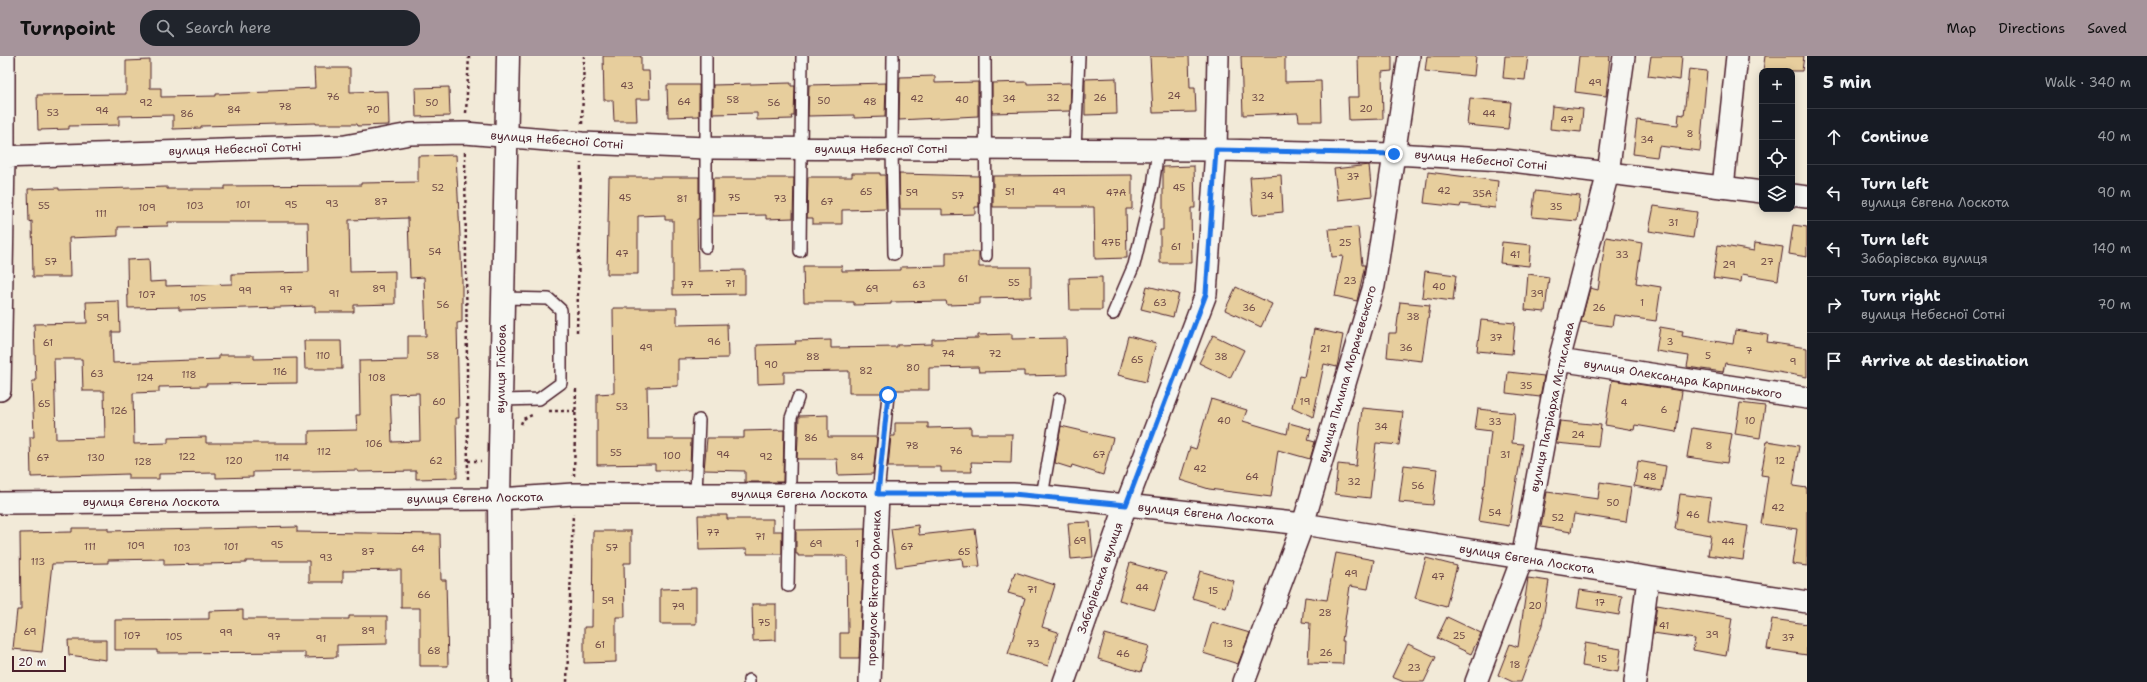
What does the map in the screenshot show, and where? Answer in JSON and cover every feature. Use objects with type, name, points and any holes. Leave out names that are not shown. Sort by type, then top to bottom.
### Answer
[{"type":"main road","name":"вулиця Глібова","points":[[500,682],[499,499],[508,56]]},
{"type":"street","points":[[0,390],[4,56]]},
{"type":"street","name":"Забарівська вулиця","points":[[1064,682],[1126,505],[1206,294],[1216,150],[1218,56]]},
{"type":"street","name":"вулиця Пилипа Морачевського","points":[[1244,682],[1303,524],[1374,286],[1409,56]]},
{"type":"street","name":"вулиця Патріарха Мстислава","points":[[1476,682],[1522,559],[1559,360],[1608,173],[1624,56]]},
{"type":"street","points":[[1723,187],[1737,56]]},
{"type":"street","name":"вулиця Небесної Сотні","points":[[2,157],[345,146],[410,134],[465,133],[582,143],[707,148],[1216,150],[1394,154],[1504,160],[1759,192]]},
{"type":"street","points":[[1795,196],[1807,197]]},
{"type":"street","name":"вулиця Олександра Карпинського","points":[[1559,360],[1807,398]]},
{"type":"street","name":"вулиця Євгена Лоскота","points":[[0,503],[499,499],[573,494],[1013,494],[1303,524],[1807,602]]},
{"type":"street","name":"провулок Віктора Орленка","points":[[870,682],[878,494]]},
{"type":"street","points":[[1635,682],[1648,578]]},
{"type":"lane","points":[[706,56],[706,247]]},
{"type":"lane","points":[[800,251],[802,56]]},
{"type":"lane","points":[[893,56],[892,149],[894,254]]},
{"type":"lane","points":[[985,56],[986,256]]},
{"type":"lane","points":[[1075,150],[1078,56]]},
{"type":"lane","points":[[1113,314],[1134,265],[1153,186],[1158,150]]},
{"type":"lane","points":[[501,400],[539,399],[560,383],[561,310],[549,299],[503,298]]},
{"type":"lane","points":[[878,494],[888,395]]},
{"type":"lane","points":[[788,586],[791,418],[798,398]]},
{"type":"lane","points":[[1042,496],[1059,399]]},
{"type":"lane","points":[[696,494],[699,420]]},
{"type":"path","points":[[468,499],[465,133],[469,56]]},
{"type":"path","points":[[544,412],[575,411]]},
{"type":"path","points":[[520,427],[523,419],[538,413]]},
{"type":"path","points":[[468,461],[481,461]]},
{"type":"building","points":[[603,56],[641,56],[641,71],[649,71],[650,99],[636,99],[637,121],[614,121],[613,100],[604,100]]},
{"type":"building","points":[[1150,56],[1189,56],[1190,88],[1195,88],[1196,112],[1153,113]]},
{"type":"building","points":[[1241,56],[1285,56],[1285,82],[1321,81],[1322,121],[1299,121],[1298,113],[1243,115]]},
{"type":"building","points":[[1358,56],[1392,56],[1392,71],[1382,72],[1383,119],[1349,120],[1348,97],[1359,97]]},
{"type":"building","points":[[1427,56],[1476,56],[1474,76],[1425,71]]},
{"type":"building","points":[[1505,56],[1528,56],[1525,80],[1503,78]]},
{"type":"building","points":[[1579,56],[1610,56],[1606,96],[1575,92]]},
{"type":"building","points":[[1651,56],[1682,56],[1680,80],[1648,76]]},
{"type":"building","points":[[1765,56],[1804,56],[1802,71],[1795,71],[1795,68],[1763,68]]},
{"type":"building","points":[[150,60],[150,88],[161,88],[161,97],[216,96],[216,94],[269,92],[269,90],[315,88],[314,68],[350,68],[350,92],[388,91],[389,125],[358,126],[357,124],[316,123],[201,126],[201,128],[173,129],[173,115],[119,116],[119,125],[69,126],[69,129],[38,130],[37,95],[126,94],[126,61]]},
{"type":"building","points":[[1689,69],[1707,71],[1700,151],[1659,146],[1657,157],[1633,154],[1637,120],[1678,125],[1679,114],[1684,115]]},
{"type":"building","points":[[935,76],[935,83],[978,82],[978,116],[899,120],[900,77]]},
{"type":"building","points":[[1116,78],[1117,114],[1085,115],[1085,79]]},
{"type":"building","points":[[1027,82],[1027,84],[1071,83],[1070,111],[992,113],[992,83]]},
{"type":"building","points":[[791,83],[791,86],[795,86],[794,116],[791,116],[792,119],[757,120],[757,113],[713,114],[713,85]]},
{"type":"building","points":[[886,83],[885,117],[854,118],[854,115],[808,116],[809,85]]},
{"type":"building","points":[[667,85],[699,85],[699,116],[668,117]]},
{"type":"building","points":[[449,87],[450,116],[416,117],[415,88]]},
{"type":"building","points":[[1470,98],[1511,102],[1508,129],[1467,125]]},
{"type":"building","points":[[1552,106],[1583,109],[1581,132],[1550,129]]},
{"type":"building","points":[[456,155],[462,276],[462,322],[457,323],[459,418],[456,418],[457,478],[416,479],[416,471],[358,472],[358,470],[253,472],[253,477],[216,478],[216,473],[159,474],[159,479],[128,479],[128,474],[31,477],[30,437],[34,437],[32,381],[36,381],[34,324],[87,323],[86,302],[119,301],[120,332],[112,332],[113,363],[219,359],[219,355],[254,355],[254,359],[297,358],[297,383],[206,384],[206,386],[159,387],[159,392],[133,393],[134,444],[168,443],[168,438],[206,437],[206,443],[309,443],[309,431],[357,430],[356,415],[360,415],[359,361],[408,360],[408,336],[426,336],[424,277],[410,278],[408,218],[349,220],[350,272],[395,271],[395,304],[354,305],[354,312],[315,312],[315,306],[179,310],[179,307],[128,308],[127,260],[149,259],[150,282],[166,281],[166,286],[232,284],[232,274],[309,272],[308,222],[168,222],[168,226],[118,227],[118,236],[69,238],[70,277],[33,277],[32,221],[29,222],[28,189],[59,188],[59,190],[167,187],[167,189],[225,189],[225,186],[361,185],[361,183],[418,182],[418,156]],"holes":[[[54,359],[82,359],[83,391],[104,391],[105,438],[56,439]],[[419,393],[420,441],[392,442],[390,394]]]},
{"type":"building","points":[[1369,165],[1372,196],[1338,200],[1334,169]]},
{"type":"building","points":[[1194,166],[1195,208],[1191,208],[1192,263],[1160,263],[1160,230],[1163,230],[1163,167]]},
{"type":"building","points":[[1428,172],[1498,181],[1495,208],[1461,204],[1460,207],[1424,203]]},
{"type":"building","points":[[852,173],[880,173],[880,175],[885,175],[886,209],[842,210],[842,224],[813,224],[813,218],[807,218],[808,177],[852,177]]},
{"type":"building","points":[[899,174],[979,176],[979,207],[975,207],[975,214],[942,215],[942,209],[900,209]]},
{"type":"building","points":[[1132,175],[1132,209],[1126,209],[1127,258],[1095,259],[1094,207],[993,207],[993,176]]},
{"type":"building","points":[[1281,175],[1283,212],[1253,215],[1250,177]]},
{"type":"building","points":[[609,177],[699,177],[699,219],[697,219],[698,271],[745,270],[745,294],[673,295],[673,220],[665,220],[665,215],[638,216],[638,274],[607,274]]},
{"type":"building","points":[[713,178],[794,178],[793,218],[766,219],[766,215],[713,216]]},
{"type":"building","points":[[1535,191],[1580,196],[1577,221],[1532,217]]},
{"type":"building","points":[[1654,206],[1697,212],[1693,238],[1649,231]]},
{"type":"building","points":[[1793,225],[1807,227],[1807,257],[1789,254]]},
{"type":"building","points":[[1358,227],[1362,265],[1365,265],[1357,301],[1335,296],[1343,256],[1332,257],[1329,229]]},
{"type":"building","points":[[1606,237],[1642,243],[1636,283],[1661,287],[1656,321],[1614,315],[1612,326],[1581,322],[1590,288],[1598,290]]},
{"type":"building","points":[[1502,242],[1531,245],[1529,266],[1500,263]]},
{"type":"building","points":[[1755,243],[1783,247],[1778,280],[1742,274],[1741,282],[1713,278],[1718,245],[1754,251]]},
{"type":"building","points":[[946,252],[979,252],[979,267],[1031,267],[1031,297],[980,298],[980,304],[947,305],[946,301],[891,302],[891,304],[854,305],[854,302],[804,302],[803,266],[842,266],[842,271],[901,270],[901,267],[946,266]]},
{"type":"building","points":[[1425,271],[1456,275],[1453,301],[1422,297]]},
{"type":"building","points":[[1528,274],[1549,277],[1545,312],[1525,310]]},
{"type":"building","points":[[1102,277],[1102,310],[1070,310],[1069,278]]},
{"type":"building","points":[[1147,286],[1179,294],[1173,317],[1141,309]]},
{"type":"building","points":[[1236,287],[1272,304],[1261,327],[1225,310]]},
{"type":"building","points":[[1400,302],[1430,305],[1422,361],[1387,357],[1389,333],[1396,333]]},
{"type":"building","points":[[613,308],[677,308],[677,325],[727,324],[728,358],[678,359],[678,386],[647,387],[648,439],[691,439],[690,470],[655,470],[655,464],[597,465],[597,394],[614,393]]},
{"type":"building","points":[[1481,320],[1515,323],[1512,354],[1477,351]]},
{"type":"building","points":[[1660,327],[1683,331],[1682,336],[1733,344],[1735,330],[1768,335],[1767,342],[1807,348],[1807,377],[1725,363],[1723,372],[1687,367],[1689,356],[1656,351]]},
{"type":"building","points":[[1314,329],[1343,335],[1337,367],[1324,364],[1313,417],[1292,407],[1299,376],[1304,377]]},
{"type":"building","points":[[1012,334],[1012,339],[1066,338],[1067,375],[1024,376],[1024,371],[979,372],[978,367],[929,368],[929,390],[893,390],[888,388],[882,393],[849,393],[849,371],[784,372],[784,383],[758,384],[757,345],[796,344],[795,341],[831,340],[831,348],[897,347],[897,345],[932,344],[932,339],[978,338],[978,335]]},
{"type":"building","points":[[1213,335],[1244,350],[1230,378],[1199,363]]},
{"type":"building","points":[[1128,336],[1156,343],[1146,382],[1118,375]]},
{"type":"building","points":[[304,341],[341,341],[342,369],[305,369]]},
{"type":"building","points":[[1508,372],[1544,376],[1540,397],[1506,393]]},
{"type":"building","points":[[1612,380],[1682,391],[1676,432],[1635,425],[1634,430],[1605,425]]},
{"type":"building","points":[[1211,399],[1247,410],[1243,421],[1287,434],[1289,423],[1311,429],[1308,440],[1315,442],[1310,459],[1278,450],[1271,497],[1209,489],[1180,480],[1190,447],[1196,449]]},
{"type":"building","points":[[1740,403],[1765,406],[1760,438],[1735,434]]},
{"type":"building","points":[[1362,408],[1403,412],[1399,445],[1376,443],[1370,498],[1335,494],[1338,464],[1356,466]]},
{"type":"building","points":[[1478,409],[1515,413],[1512,443],[1523,444],[1509,526],[1478,521],[1485,485],[1491,431],[1475,429]]},
{"type":"building","points":[[828,415],[828,437],[877,437],[873,474],[838,475],[837,459],[797,459],[799,416]]},
{"type":"building","points":[[1560,421],[1601,425],[1598,447],[1556,443]]},
{"type":"building","points":[[895,423],[928,423],[928,428],[971,427],[971,434],[1012,434],[1011,463],[971,462],[972,472],[941,472],[941,467],[888,467],[891,436],[895,436]]},
{"type":"building","points":[[1061,426],[1113,438],[1103,475],[1072,465],[1071,468],[1055,463]]},
{"type":"building","points":[[1692,428],[1732,434],[1727,463],[1687,457]]},
{"type":"building","points":[[784,430],[783,482],[745,482],[745,471],[704,470],[707,438],[744,438],[744,431]]},
{"type":"building","points":[[1767,441],[1799,446],[1793,486],[1807,488],[1807,566],[1792,564],[1797,529],[1761,524],[1768,476],[1761,475]]},
{"type":"building","points":[[1638,461],[1666,466],[1662,491],[1634,486]]},
{"type":"building","points":[[1404,465],[1437,469],[1433,505],[1399,502]]},
{"type":"building","points":[[1600,482],[1631,487],[1626,522],[1574,514],[1571,532],[1541,527],[1547,492],[1598,499]]},
{"type":"building","points":[[1680,494],[1711,498],[1708,520],[1748,526],[1743,560],[1708,555],[1711,535],[1675,529]]},
{"type":"building","points":[[698,515],[727,515],[727,519],[773,519],[773,531],[782,531],[782,554],[747,554],[747,549],[699,550]]},
{"type":"building","points":[[1090,522],[1093,557],[1071,559],[1068,523]]},
{"type":"building","points":[[918,525],[919,535],[975,529],[980,566],[963,567],[962,558],[896,567],[891,529]]},
{"type":"building","points":[[297,527],[297,532],[440,534],[441,580],[446,580],[448,666],[420,666],[420,608],[401,608],[401,570],[343,571],[343,582],[309,582],[309,561],[246,561],[246,563],[164,565],[164,559],[108,560],[108,563],[52,564],[42,652],[13,649],[17,610],[21,610],[20,533],[72,532],[72,528],[108,528],[108,531]]},
{"type":"building","points":[[865,529],[859,658],[840,658],[840,633],[848,633],[847,557],[798,556],[798,554],[796,554],[796,530]]},
{"type":"building","points":[[593,531],[631,531],[631,563],[624,563],[625,617],[616,617],[616,662],[584,663],[584,627],[592,627]]},
{"type":"building","points":[[1336,553],[1374,560],[1368,589],[1350,586],[1342,641],[1344,641],[1343,664],[1308,663],[1310,623],[1302,622],[1305,597],[1327,600]]},
{"type":"building","points":[[1426,558],[1457,566],[1446,607],[1415,598]]},
{"type":"building","points":[[1130,563],[1166,573],[1155,610],[1119,600]]},
{"type":"building","points":[[1200,571],[1234,581],[1226,608],[1192,598]]},
{"type":"building","points":[[1015,572],[1055,585],[1042,627],[1058,632],[1048,666],[1008,654],[1025,598],[1008,593]]},
{"type":"building","points":[[1528,578],[1549,581],[1542,625],[1521,682],[1513,682],[1498,675],[1510,644],[1518,647]]},
{"type":"building","points":[[696,588],[696,624],[660,624],[660,589]]},
{"type":"building","points":[[1580,590],[1622,596],[1619,615],[1577,608]]},
{"type":"building","points":[[752,604],[776,604],[776,640],[753,641]]},
{"type":"building","points":[[1657,605],[1732,618],[1726,656],[1693,650],[1695,639],[1653,633]]},
{"type":"building","points":[[243,610],[243,619],[349,619],[349,616],[387,616],[387,644],[337,645],[337,657],[305,658],[305,652],[157,653],[157,650],[115,650],[115,620],[209,619],[209,611]]},
{"type":"building","points":[[1447,617],[1481,633],[1471,654],[1437,638]]},
{"type":"building","points":[[1772,619],[1807,624],[1807,655],[1767,649]]},
{"type":"building","points":[[1212,622],[1250,633],[1238,664],[1203,653]]},
{"type":"building","points":[[1105,634],[1149,646],[1141,672],[1098,659]]},
{"type":"building","points":[[68,640],[106,640],[106,660],[69,655]]},
{"type":"building","points":[[1585,643],[1621,649],[1618,672],[1582,666]]},
{"type":"building","points":[[1408,644],[1436,657],[1424,682],[1404,682],[1392,677]]},
{"type":"route","points":[[888,395],[878,494],[1013,494],[1126,505],[1206,294],[1216,150],[1394,154]]}]
